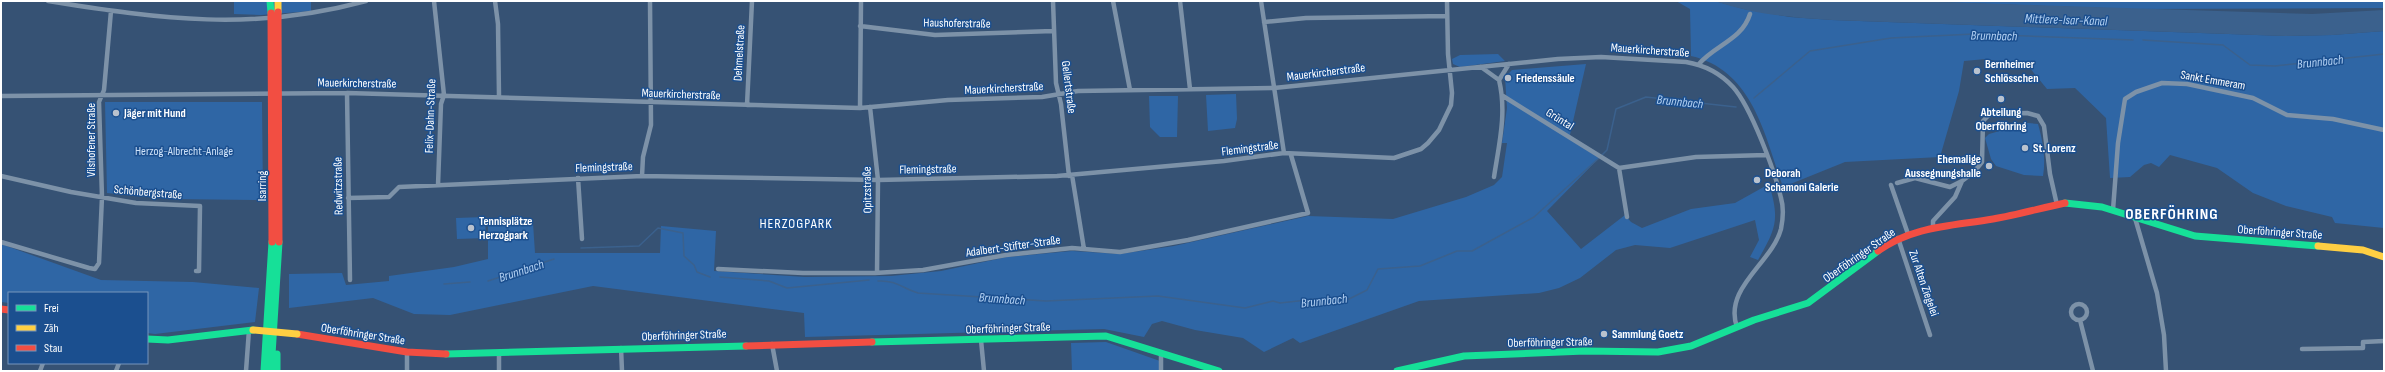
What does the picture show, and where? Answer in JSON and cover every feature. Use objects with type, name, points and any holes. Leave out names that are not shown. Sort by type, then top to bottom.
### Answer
[{"type":"main road","name":"Isarring","points":[[270,1],[274,12],[276,242],[275,322],[271,371]]},
{"type":"main road","name":"Isarring","points":[[274,12],[278,1]]},
{"type":"main road","name":"Oberföhringer Straße","points":[[1397,371],[1412,369],[1464,356],[1668,351],[1691,346],[1737,327],[1808,303],[1898,238],[1908,234],[1932,227],[1993,218],[2057,205],[2080,203],[2113,210],[2195,236],[2363,250],[2384,257]]},
{"type":"main road","name":"Isarring","points":[[264,371],[276,242]]},
{"type":"main road","points":[[275,322],[277,371]]},
{"type":"main road","name":"Oberföhringer Straße","points":[[148,340],[168,340],[251,330],[297,334],[407,352],[441,354],[1106,336],[1136,342],[1161,353],[1219,371]]},
{"type":"main road","points":[[259,371],[268,331]]},
{"type":"street","points":[[48,1],[111,11],[189,20],[254,20],[326,12],[366,1]]},
{"type":"street","name":"Felix-Dahn-Straße","points":[[434,1],[444,95],[441,104],[438,185]]},
{"type":"street","points":[[495,1],[499,96]]},
{"type":"street","points":[[642,176],[643,157],[651,125],[650,1]]},
{"type":"street","name":"Dehmelstraße","points":[[747,106],[752,1]]},
{"type":"street","points":[[860,108],[861,1]]},
{"type":"street","name":"Gellertstraße","points":[[1053,1],[1053,31],[1058,94],[1084,249]]},
{"type":"street","points":[[1113,1],[1130,90]]},
{"type":"street","points":[[1180,1],[1190,89]]},
{"type":"street","points":[[1261,1],[1267,31],[1284,153]]},
{"type":"street","name":"Flemingstraße","points":[[348,198],[390,197],[399,187],[578,178],[642,176],[878,180],[1071,176],[1224,161],[1284,153],[1291,155],[1394,158],[1421,149],[1439,130],[1446,118],[1452,93],[1447,1]]},
{"type":"street","name":"Vilshofener Straße","points":[[1,242],[95,269],[99,263],[102,198],[99,102],[104,90],[111,11]]},
{"type":"street","points":[[1699,64],[1712,51],[1737,35],[1745,26],[1750,14]]},
{"type":"street","points":[[1264,22],[1306,18],[1447,16]]},
{"type":"street","name":"Haushoferstraße","points":[[860,26],[936,35],[1053,31]]},
{"type":"street","name":"Mauerkircherstraße","points":[[1,96],[347,92],[499,96],[650,103],[860,108],[1058,94],[1078,91],[1274,88],[1380,75],[1601,57],[1699,64],[1726,80],[1734,88],[1749,112],[1782,200],[1783,220],[1772,248],[1749,279],[1737,300],[1733,314],[1737,327]]},
{"type":"street","points":[[1499,80],[1510,64]]},
{"type":"street","points":[[1481,67],[1499,80],[1503,96],[1504,110],[1494,177]]},
{"type":"street","name":"Sankt Emmeram","points":[[2113,210],[2118,143],[2125,99],[2136,92],[2162,83],[2187,84],[2253,98],[2287,115],[2333,119],[2384,130]]},
{"type":"street","name":"Redwitzstraße","points":[[347,92],[350,280]]},
{"type":"street","name":"Grüntal","points":[[1503,96],[1619,168]]},
{"type":"street","name":"Opitzstraße","points":[[870,107],[878,180],[877,272]]},
{"type":"street","points":[[1897,183],[1919,179],[1950,187],[1962,181],[1974,172],[1982,162],[1983,121],[1990,114],[2027,113],[2038,116],[2044,126],[2050,174],[2057,205]]},
{"type":"street","name":"Adalbert-Stifter-Straße","points":[[718,269],[803,273],[877,272],[935,269],[1006,255],[1072,248],[1120,252],[1188,240],[1308,213],[1291,155]]},
{"type":"street","points":[[1627,217],[1619,168],[1696,157],[1766,155]]},
{"type":"street","name":"Schönbergstraße","points":[[1,176],[71,192],[96,194],[102,198],[136,203],[200,206],[199,271],[196,271]]},
{"type":"street","points":[[578,178],[582,239]]},
{"type":"street","points":[[1932,227],[1933,221],[1955,197],[1962,181]]},
{"type":"street","points":[[1891,185],[1908,234]]},
{"type":"street","points":[[2135,218],[2157,293],[2164,335],[2166,371]]},
{"type":"street","name":"Zur Alten Ziegelei","points":[[1898,238],[1930,335]]},
{"type":"street","points":[[2080,320],[2093,371]]},
{"type":"street","points":[[246,371],[251,330]]},
{"type":"street","points":[[981,340],[984,371]]},
{"type":"street","points":[[2302,349],[2363,348],[2363,342],[2384,341]]},
{"type":"street","points":[[772,344],[777,371]]},
{"type":"street","points":[[621,348],[622,371]]},
{"type":"street","points":[[407,352],[407,371]]},
{"type":"street","points":[[499,352],[499,371]]},
{"type":"street","points":[[1161,353],[1161,371]]},
{"type":"green space","points":[[234,1],[311,1],[311,11],[261,15],[234,14]]},
{"type":"green space","points":[[1676,1],[1715,1],[1744,9],[1790,17],[1832,20],[2285,36],[2332,35],[2384,31],[2384,228],[2335,223],[2332,217],[2286,206],[2253,193],[2217,168],[2170,155],[2159,167],[2151,163],[2144,165],[2130,177],[2110,178],[2106,118],[2075,88],[2047,89],[2029,67],[1986,59],[1964,61],[1959,91],[1940,157],[1845,162],[1783,187],[1762,127],[1754,108],[1743,90],[1729,75],[1712,64],[1691,56],[1690,9]]},
{"type":"green space","points":[[1907,1],[2384,1],[2384,8],[2131,9]]},
{"type":"green space","points":[[1498,54],[1505,61],[1460,67],[1453,64],[1452,59],[1460,55]]},
{"type":"green space","points":[[1586,64],[1569,139],[1599,158],[1547,211],[1581,249],[1625,215],[1631,222],[1642,228],[1691,209],[1735,203],[1769,184],[1775,215],[1774,224],[1769,240],[1758,260],[1750,257],[1759,240],[1755,220],[1670,248],[1635,245],[1616,250],[1580,278],[1559,288],[1539,293],[1419,301],[1300,343],[1293,338],[1264,352],[1243,338],[1195,330],[1162,321],[1152,324],[1144,337],[1104,329],[805,337],[804,313],[593,286],[450,315],[414,314],[373,298],[289,308],[289,274],[342,273],[346,285],[389,281],[389,276],[454,267],[488,259],[488,225],[533,223],[535,253],[660,253],[661,226],[716,231],[714,271],[805,277],[891,276],[941,271],[1007,257],[1072,251],[1120,254],[1174,246],[1308,216],[1393,219],[1466,197],[1494,185],[1502,177],[1507,143],[1502,143],[1507,108],[1505,77],[1512,70]]},
{"type":"green space","points":[[1236,94],[1237,119],[1235,128],[1208,131],[1206,95]]},
{"type":"green space","points":[[1149,96],[1178,96],[1177,137],[1160,137],[1150,127]]},
{"type":"green space","name":"Herzog-Albrecht-Anlage","points":[[105,102],[262,102],[263,200],[170,199],[107,193]]},
{"type":"green space","points":[[2028,123],[2038,124],[2044,150],[2043,176],[2024,175],[1996,166],[1991,159],[1985,138],[1989,134]]},
{"type":"green space","name":"Tennisplätze Herzogpark","points":[[485,217],[486,238],[457,239],[456,218]]},
{"type":"green space","points":[[1,244],[101,280],[193,282],[259,288],[255,322],[155,334],[148,333],[148,292],[8,292],[8,303],[1,302]]},
{"type":"green space","points":[[1106,342],[1160,361],[1160,371],[1072,371],[1071,343]]},
{"type":"water","name":"Mittlere-Isar-Kanal","points":[[1715,1],[1907,1],[2312,14],[2384,10],[2384,31],[2332,35],[2285,36],[1832,20],[1773,15],[1743,9]]},
{"type":"waterway","name":"Brunnbach","points":[[1754,98],[1810,51],[1891,38],[1974,34],[2133,40]]},
{"type":"waterway","name":"Brunnbach","points":[[2143,40],[2223,45],[2250,65],[2275,66],[2384,54]]},
{"type":"waterway","name":"Brunnbach","points":[[1602,155],[1607,150],[1616,109],[1646,97],[1736,107]]},
{"type":"waterway","name":"Brunnbach","points":[[878,281],[894,283],[918,293],[1046,301],[1158,296],[1245,308],[1273,301],[1280,303],[1316,299],[1349,299],[1367,290],[1378,269],[1420,266],[1457,251],[1472,251],[1534,217],[1599,158]]},
{"type":"waterway","name":"Brunnbach","points":[[581,248],[639,246],[658,228],[683,233],[684,256],[694,265],[697,272],[710,277]]},
{"type":"waterway","name":"Brunnbach","points":[[488,281],[554,259]]},
{"type":"waterway","name":"Brunnbach","points":[[720,277],[769,281],[787,288],[869,280]]},
{"type":"waterway","name":"Brunnbach","points":[[444,284],[470,282]]},
{"type":"traffic: fast","points":[[270,1],[271,13]]},
{"type":"traffic: fast","points":[[2065,203],[2102,207],[2195,236],[2318,246]]},
{"type":"traffic: fast","points":[[264,371],[272,242]]},
{"type":"traffic: fast","points":[[271,371],[279,242]]},
{"type":"traffic: fast","points":[[1397,371],[1464,356],[1585,351],[1658,352],[1691,346],[1754,320],[1808,303],[1878,251]]},
{"type":"traffic: fast","points":[[148,339],[168,340],[253,330]]},
{"type":"traffic: fast","points":[[872,342],[1106,336],[1219,371]]},
{"type":"traffic: fast","points":[[446,354],[746,346]]},
{"type":"traffic: fast","points":[[277,354],[277,371]]},
{"type":"traffic: slow","points":[[278,1],[278,12]]},
{"type":"traffic: slow","points":[[2318,246],[2363,250],[2384,257]]},
{"type":"traffic: slow","points":[[253,330],[297,334]]},
{"type":"traffic: jam","points":[[278,12],[279,242]]},
{"type":"traffic: jam","points":[[271,13],[272,242]]},
{"type":"traffic: jam","points":[[1878,251],[1905,236],[1933,228],[2002,217],[2065,203]]},
{"type":"traffic: jam","points":[[1,309],[8,310]]},
{"type":"traffic: jam","points":[[297,334],[407,352],[446,354]]},
{"type":"traffic: jam","points":[[746,346],[872,342]]},
{"type":"place","name":"Bernheimer Schlösschen","points":[[1977,71]]},
{"type":"place","name":"Friedenssäule","points":[[1508,78]]},
{"type":"place","name":"Abteilung Oberföhring","points":[[2001,99]]},
{"type":"place","name":"Jäger mit Hund","points":[[116,113]]},
{"type":"place","name":"St. Lorenz","points":[[2025,148]]},
{"type":"place","name":"Ehemalige Aussegnungshalle","points":[[1989,166]]},
{"type":"place","name":"Deborah Schamoni Galerie","points":[[1757,180]]},
{"type":"place","name":"Tennisplätze Herzogpark","points":[[471,228]]},
{"type":"place","name":"Sammlung Goetz","points":[[1604,334]]},
{"type":"district","name":"OBERFÖHRING","points":[[2172,213]]},
{"type":"district","name":"HERZOGPARK","points":[[796,223]]}]
